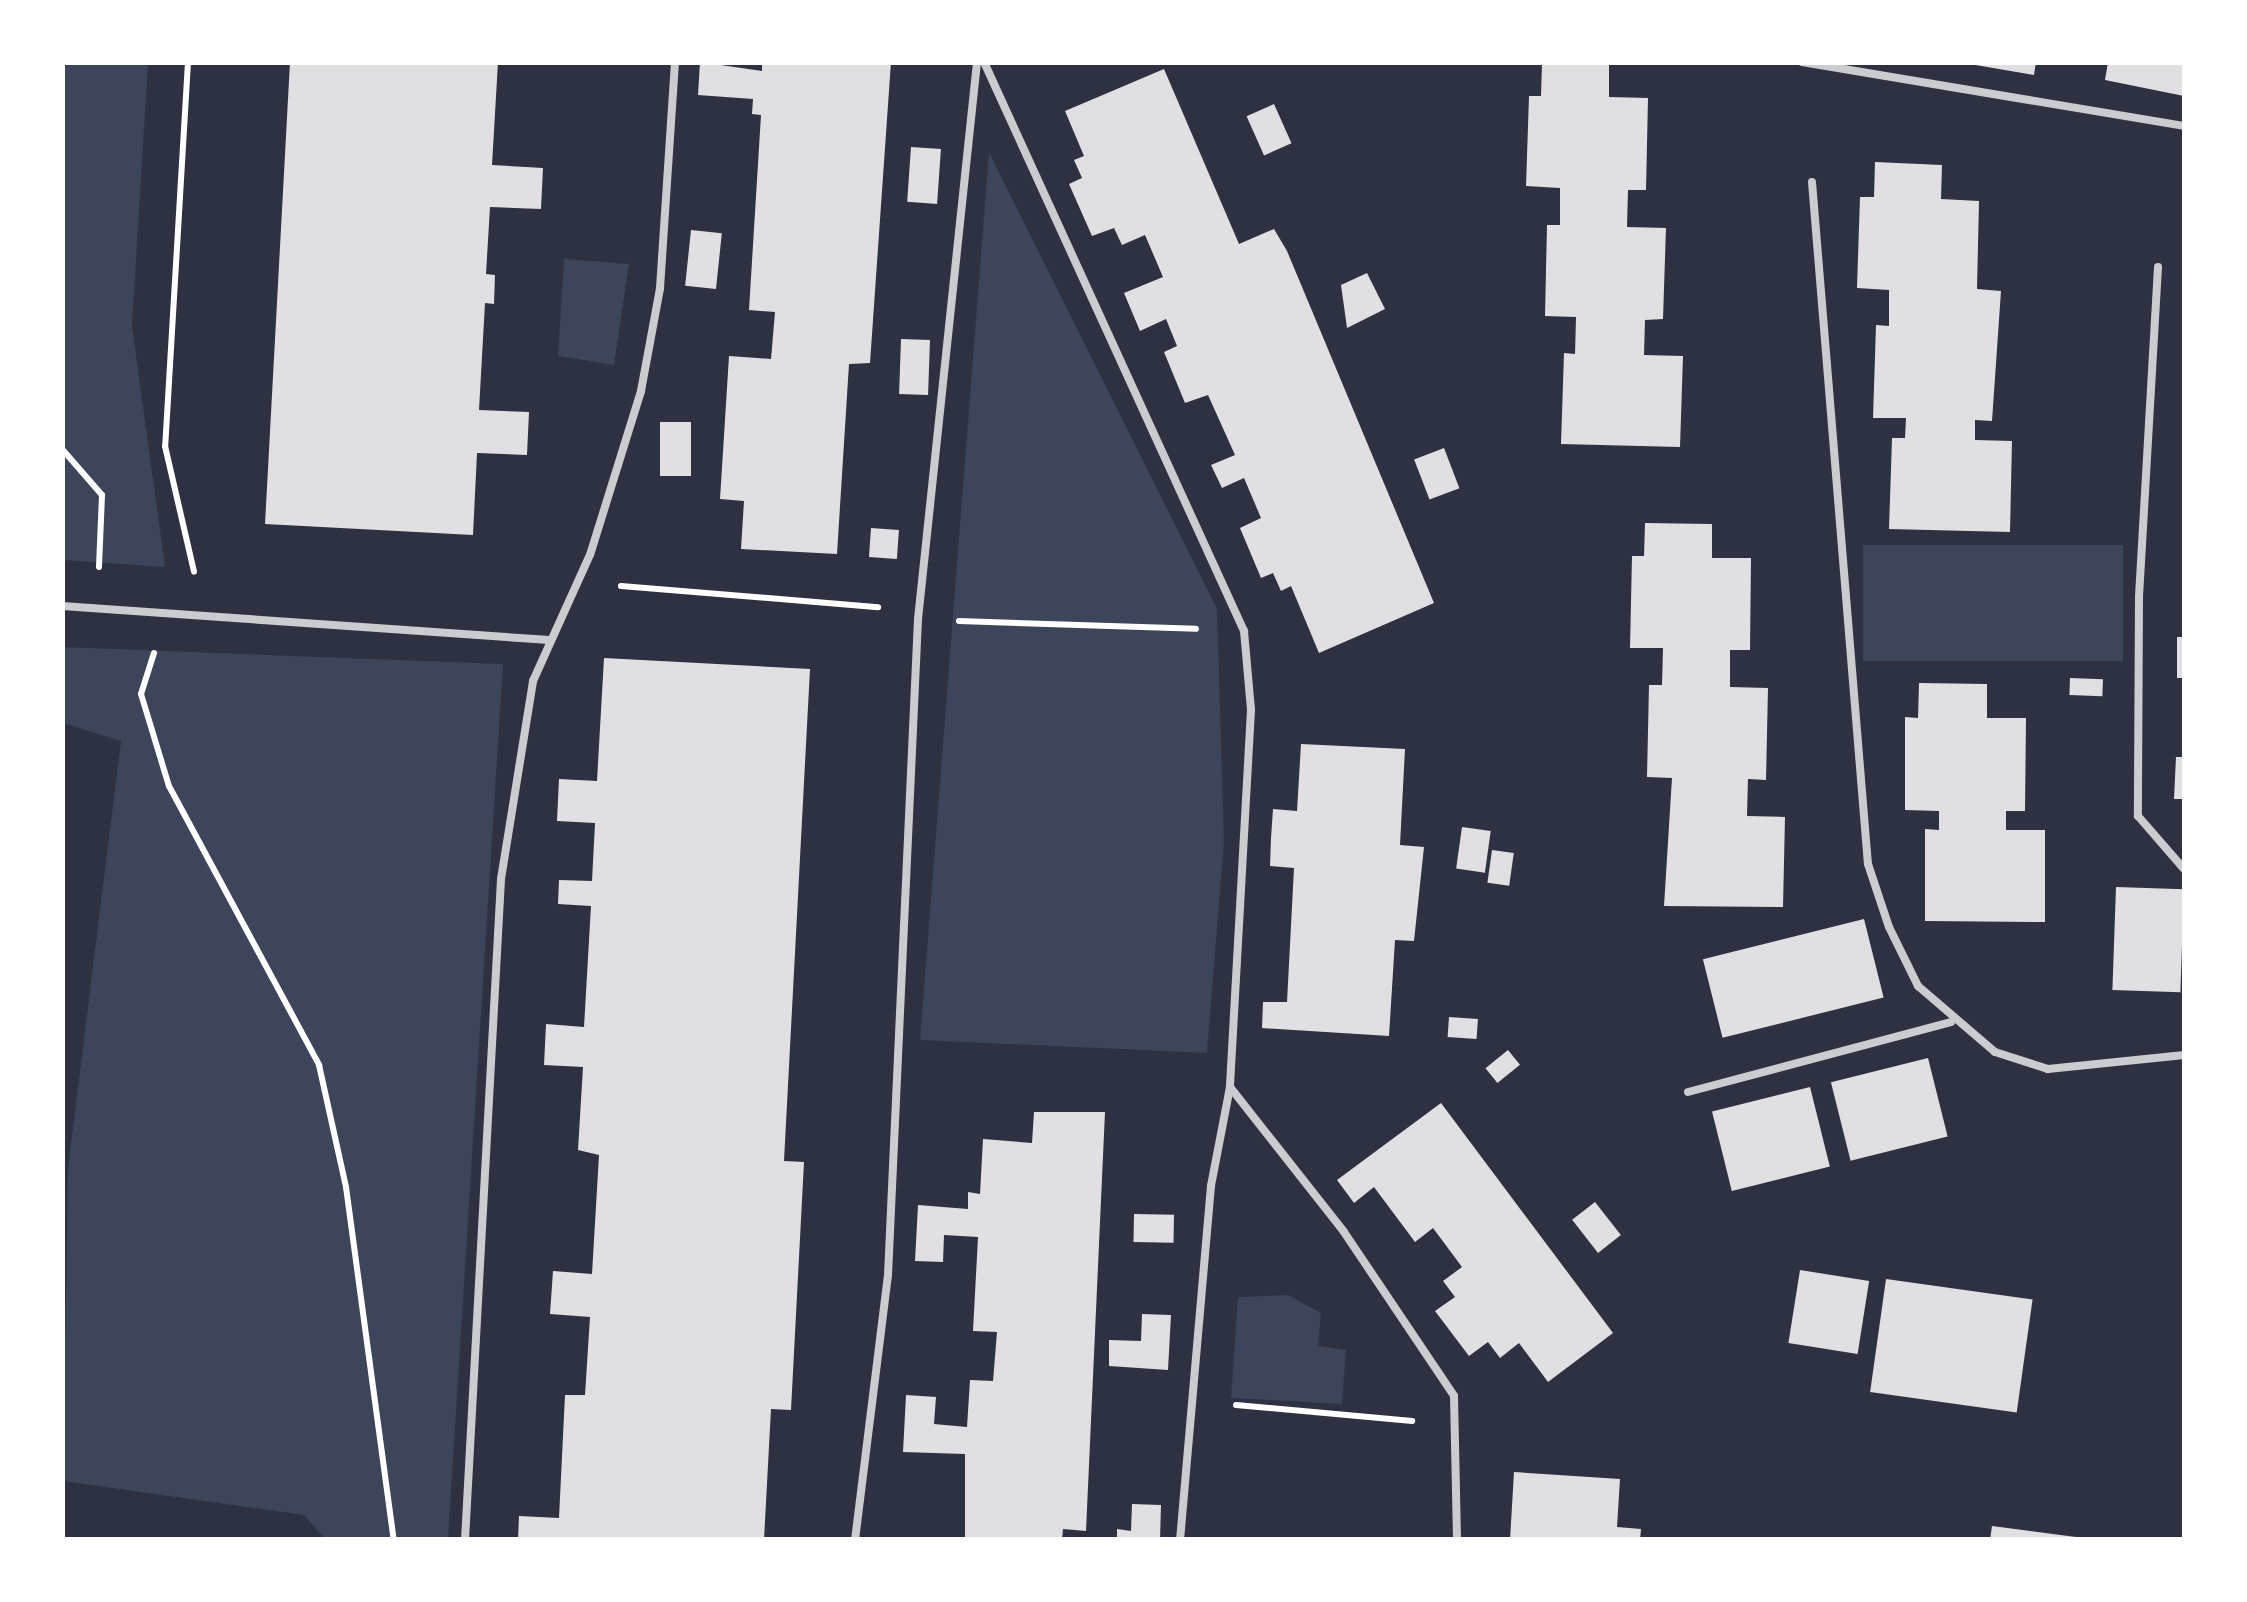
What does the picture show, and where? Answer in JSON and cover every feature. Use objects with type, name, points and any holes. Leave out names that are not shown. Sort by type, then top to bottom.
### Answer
[{"type":"lane","points":[[465,1540],[501,879],[532,681],[581,579],[641,391],[657,305],[675,62]]},
{"type":"lane","points":[[855,1540],[888,1276],[918,616],[980,62]]},
{"type":"lane","points":[[980,62],[1244,631],[1251,710],[1230,1087],[1211,1186],[1180,1540]]},
{"type":"lane","points":[[1802,62],[2184,126]]},
{"type":"lane","points":[[1812,182],[1868,864],[1918,986],[1951,1022],[1995,1052],[2048,1069],[2184,1055]]},
{"type":"lane","points":[[2158,266],[2139,597],[2138,816],[2184,868]]},
{"type":"lane","points":[[62,606],[180,611],[550,640]]},
{"type":"lane","points":[[1688,1092],[1951,1022]]},
{"type":"lane","points":[[1230,1087],[1344,1232],[1454,1396],[1458,1540]]},
{"type":"path","points":[[188,62],[165,446],[198,592],[161,630],[141,694],[169,786],[320,1066],[346,1187],[394,1540]]},
{"type":"path","points":[[62,450],[102,494],[106,537],[85,606]]},
{"type":"path","points":[[581,579],[918,616],[1244,631]]},
{"type":"path","points":[[1195,1401],[1405,1420]]},
{"type":"shaded area","points":[[62,63],[148,63],[132,326],[165,567],[63,560]]},
{"type":"shaded area","points":[[989,152],[1217,609],[1224,841],[1207,1053],[920,1040]]},
{"type":"shaded area","points":[[564,259],[629,264],[614,365],[558,356]]},
{"type":"shaded area","points":[[1863,545],[2123,545],[2123,661],[1863,661]]},
{"type":"shaded area","points":[[63,647],[503,664],[448,1539],[325,1539],[304,1515],[63,1481],[68,1168],[121,741],[63,723]]},
{"type":"shaded area","points":[[1288,1295],[1321,1313],[1318,1346],[1346,1350],[1342,1404],[1231,1398],[1238,1297]]},
{"type":"building","points":[[290,62],[498,62],[492,165],[543,168],[541,209],[490,207],[486,274],[495,275],[494,304],[485,303],[479,410],[529,412],[527,455],[477,453],[473,535],[265,524]]},
{"type":"building","points":[[700,62],[762,71],[762,62],[891,62],[870,363],[849,364],[837,554],[741,549],[744,501],[720,499],[729,356],[771,359],[775,312],[749,310],[761,115],[752,114],[753,99],[698,95]]},
{"type":"building","points":[[1958,62],[2036,62],[2034,75]]},
{"type":"building","points":[[2108,62],[2184,62],[2184,96],[2105,80]]},
{"type":"building","points":[[1542,63],[1609,64],[1609,97],[1648,98],[1646,190],[1628,190],[1627,227],[1666,228],[1663,319],[1645,320],[1644,355],[1683,356],[1680,447],[1561,444],[1564,353],[1575,354],[1576,317],[1545,316],[1547,225],[1560,225],[1560,188],[1526,186],[1529,96],[1541,96]]},
{"type":"building","points":[[1164,69],[1239,244],[1274,229],[1287,251],[1434,603],[1319,653],[1291,586],[1281,591],[1273,573],[1261,578],[1240,528],[1261,518],[1244,478],[1222,488],[1211,465],[1235,455],[1208,395],[1185,403],[1164,352],[1177,346],[1166,319],[1140,331],[1124,293],[1163,277],[1145,235],[1122,245],[1114,228],[1092,236],[1069,184],[1082,178],[1074,160],[1084,156],[1065,111]]},
{"type":"building","points":[[1274,104],[1291,143],[1264,155],[1247,116]]},
{"type":"building","points":[[911,147],[941,149],[937,204],[907,202]]},
{"type":"building","points":[[1875,162],[1942,165],[1941,199],[1979,201],[1977,289],[2001,291],[1992,421],[1975,420],[1975,440],[2012,441],[2010,532],[1889,529],[1892,438],[1905,438],[1906,418],[1873,418],[1876,325],[1889,326],[1889,290],[1857,288],[1860,197],[1874,197]]},
{"type":"building","points":[[691,230],[722,233],[716,289],[685,286]]},
{"type":"building","points":[[1367,273],[1385,309],[1347,328],[1341,285]]},
{"type":"building","points":[[901,339],[930,340],[928,395],[899,394]]},
{"type":"building","points":[[660,422],[691,422],[691,476],[660,476]]},
{"type":"building","points":[[1444,448],[1459,488],[1430,500],[1414,459]]},
{"type":"building","points":[[1645,523],[1712,524],[1712,558],[1751,558],[1750,650],[1730,650],[1730,687],[1768,688],[1766,780],[1748,779],[1747,816],[1785,817],[1783,907],[1664,906],[1672,778],[1647,777],[1649,685],[1662,685],[1663,648],[1630,648],[1632,556],[1644,556]]},
{"type":"building","points":[[871,528],[899,530],[897,559],[869,557]]},
{"type":"building","points":[[2177,637],[2184,637],[2184,678],[2177,678]]},
{"type":"building","points":[[604,658],[810,669],[784,1161],[804,1162],[791,1410],[771,1409],[764,1540],[518,1540],[519,1516],[559,1518],[565,1395],[585,1395],[590,1317],[550,1314],[553,1271],[592,1274],[599,1155],[578,1150],[583,1067],[544,1065],[546,1024],[584,1027],[591,906],[558,904],[559,880],[592,881],[595,823],[557,821],[559,779],[597,781]]},
{"type":"building","points":[[2070,678],[2103,679],[2102,696],[2069,695]]},
{"type":"building","points":[[1919,683],[1987,684],[1987,718],[2026,718],[2025,811],[2006,811],[2006,830],[2045,830],[2045,922],[1925,921],[1925,829],[1939,830],[1939,811],[1905,810],[1905,717],[1918,718]]},
{"type":"building","points":[[1301,744],[1405,749],[1400,845],[1424,847],[1414,941],[1395,940],[1389,1036],[1262,1028],[1263,1002],[1287,1002],[1294,868],[1270,866],[1271,838],[1273,809],[1297,811]]},
{"type":"building","points":[[2176,757],[2184,757],[2184,799],[2174,799]]},
{"type":"building","points":[[1462,827],[1491,831],[1485,873],[1456,869]]},
{"type":"building","points":[[1492,850],[1514,853],[1509,886],[1487,883]]},
{"type":"building","points":[[2116,887],[2184,889],[2180,992],[2112,990]]},
{"type":"building","points":[[1864,919],[1884,998],[1723,1038],[1703,959]]},
{"type":"building","points":[[1449,1017],[1478,1019],[1477,1039],[1448,1037]]},
{"type":"building","points":[[1508,1050],[1520,1065],[1497,1083],[1485,1068]]},
{"type":"building","points":[[1928,1058],[1948,1137],[1851,1161],[1831,1082]]},
{"type":"building","points":[[1810,1087],[1830,1167],[1732,1191],[1712,1111]]},
{"type":"building","points":[[1441,1103],[1613,1333],[1548,1382],[1519,1343],[1500,1358],[1488,1342],[1469,1356],[1435,1311],[1455,1297],[1443,1281],[1462,1267],[1433,1228],[1415,1242],[1374,1187],[1354,1203],[1337,1180]]},
{"type":"building","points":[[1034,1112],[1105,1112],[1086,1531],[1063,1529],[1062,1540],[965,1540],[965,1454],[903,1452],[906,1395],[936,1397],[934,1424],[967,1427],[970,1380],[993,1381],[997,1332],[973,1331],[978,1237],[944,1235],[943,1262],[915,1261],[918,1205],[968,1209],[968,1192],[980,1194],[983,1139],[1032,1143]]},
{"type":"building","points":[[1595,1202],[1621,1235],[1598,1253],[1572,1220]]},
{"type":"building","points":[[1134,1214],[1174,1215],[1174,1243],[1134,1242]]},
{"type":"building","points":[[1800,1270],[1869,1281],[1858,1354],[1788,1343]]},
{"type":"building","points":[[1886,1279],[2033,1300],[2017,1412],[1870,1392]]},
{"type":"building","points":[[1142,1314],[1171,1315],[1168,1370],[1109,1366],[1109,1340],[1141,1341]]},
{"type":"building","points":[[1514,1472],[1620,1479],[1617,1527],[1641,1529],[1640,1540],[1510,1540]]},
{"type":"building","points":[[1132,1504],[1161,1505],[1160,1540],[1117,1540],[1117,1529],[1131,1531]]},
{"type":"building","points":[[1992,1526],[2076,1537],[2076,1540],[1990,1540]]}]
